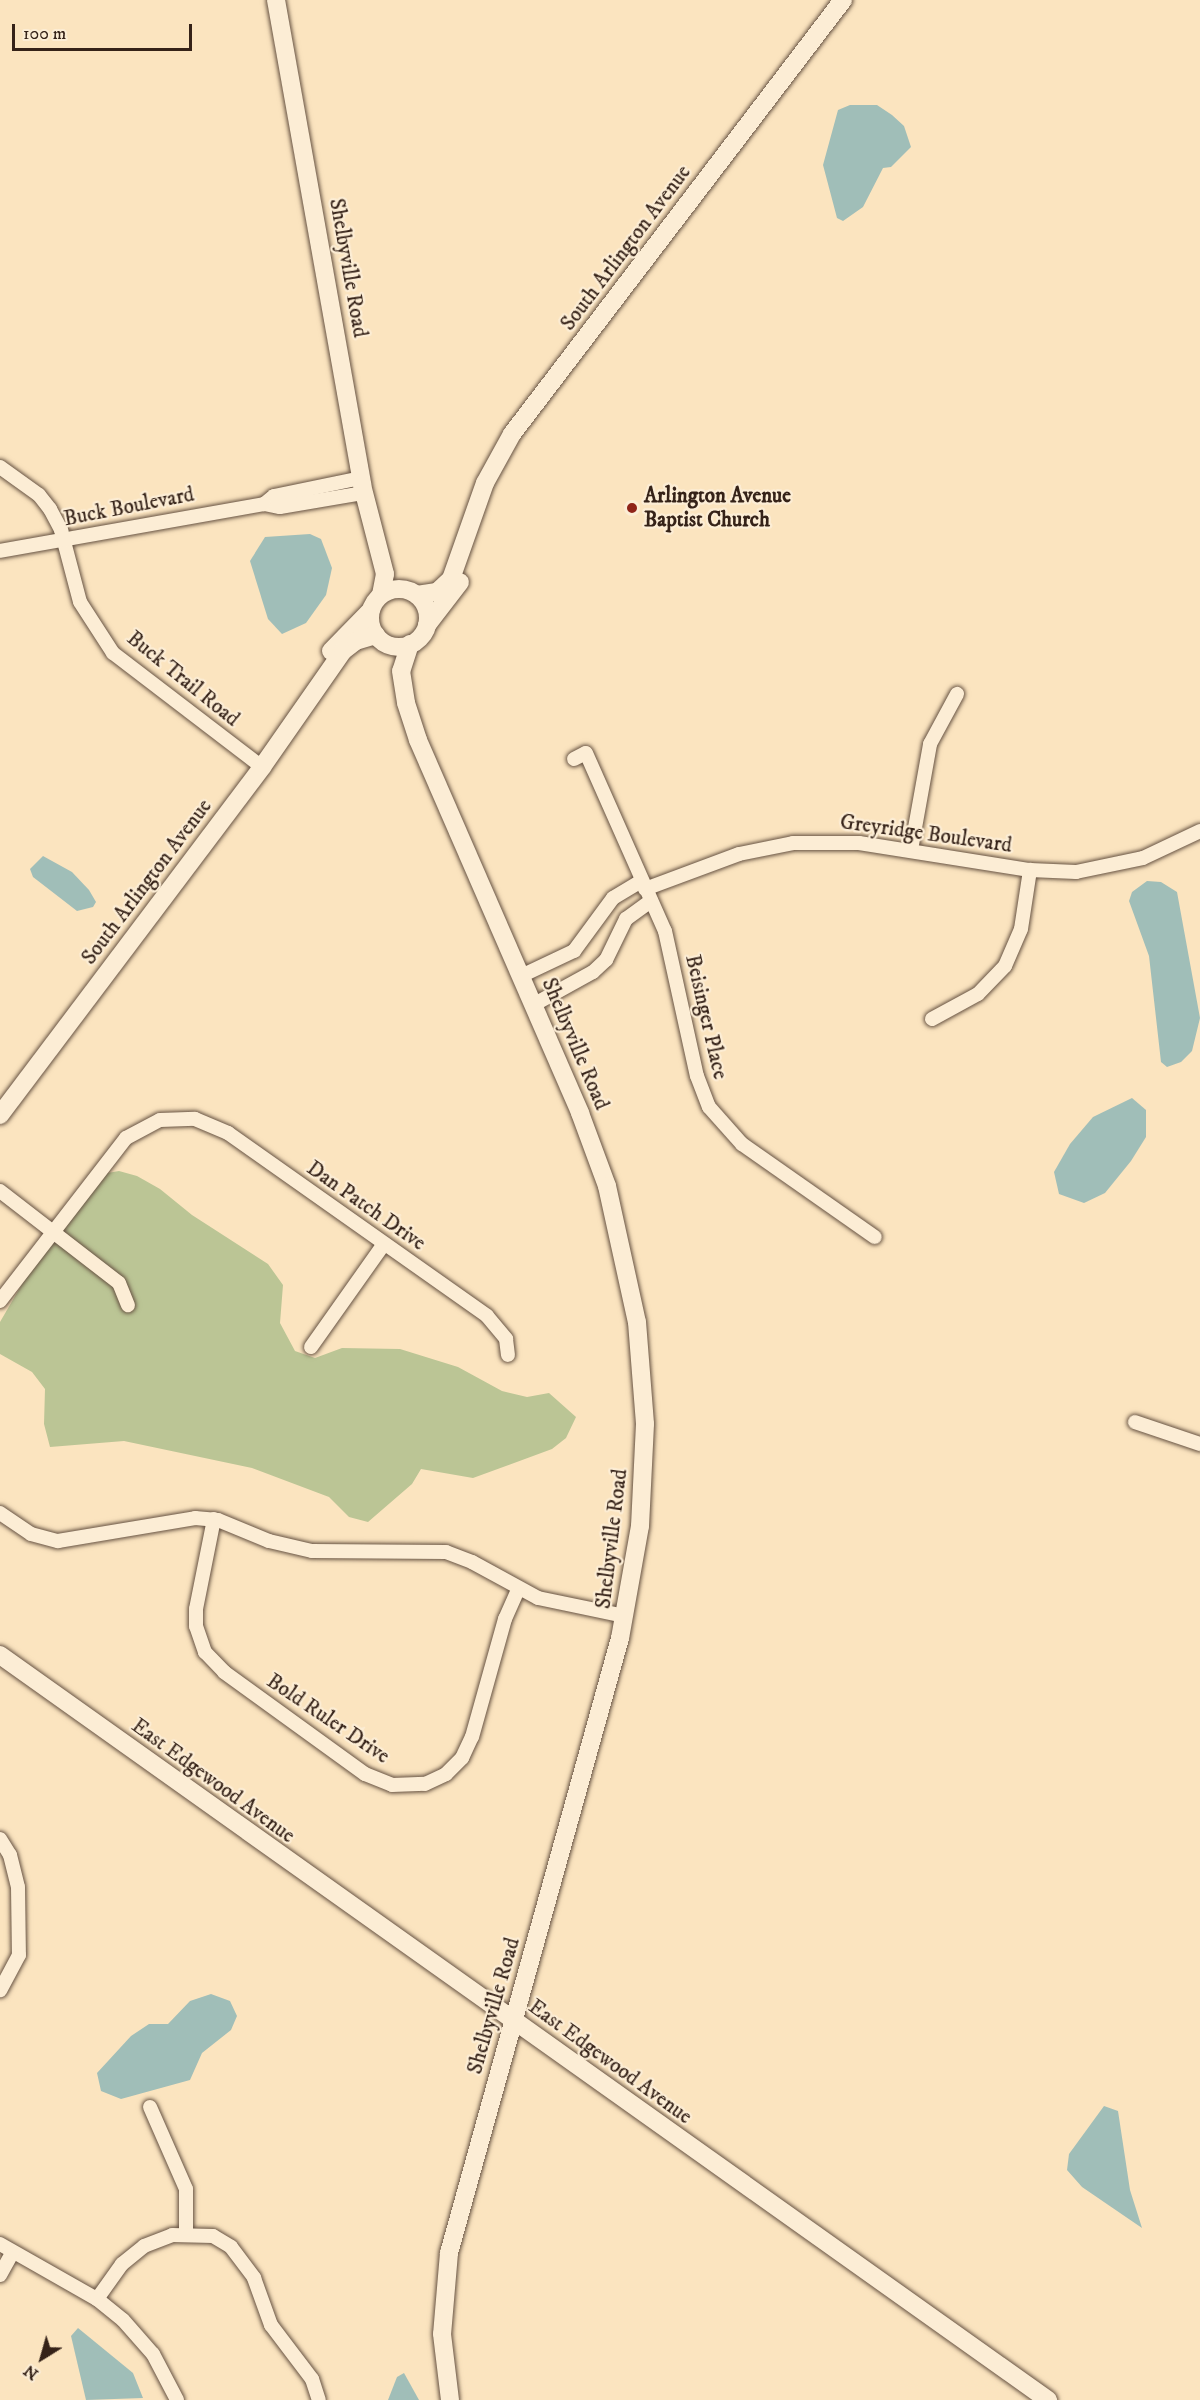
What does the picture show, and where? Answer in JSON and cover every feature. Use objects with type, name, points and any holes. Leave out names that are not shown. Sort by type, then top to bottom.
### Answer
[{"type":"main road","name":"Shelbyville Road","points":[[276,0],[363,486],[378,543]]},
{"type":"main road","name":"South Arlington Avenue","points":[[413,593],[437,592],[448,584],[469,537],[485,483],[512,434],[843,0]]},
{"type":"main road","name":"South Arlington Avenue","points":[[427,625],[462,579],[469,555],[469,537]]},
{"type":"main road","points":[[378,543],[413,593],[426,607],[427,625],[422,635],[410,644],[402,661],[406,703]]},
{"type":"main road","points":[[378,543],[377,552],[385,574],[370,621],[379,638],[394,682],[406,703]]},
{"type":"main road","points":[[376,603],[395,589],[413,593]]},
{"type":"main road","name":"South Arlington Avenue","points":[[326,673],[327,661],[336,644],[376,603]]},
{"type":"main road","name":"South Arlington Avenue","points":[[0,1114],[262,767],[326,673],[350,645],[379,638]]},
{"type":"main road","points":[[379,638],[395,646],[410,644]]},
{"type":"main road","name":"Shelbyville Road","points":[[406,703],[607,1186],[637,1322],[644,1387],[644,1475],[636,1560],[625,1616],[447,2264],[442,2334],[450,2400]]},
{"type":"main road","name":"East Edgewood Avenue","points":[[0,1655],[1047,2400]]},
{"type":"street","name":"Buck Trail Road","points":[[0,467],[43,500],[64,541],[80,602],[113,653],[262,767]]},
{"type":"street","name":"Buck Boulevard","points":[[0,551],[264,504],[274,496],[363,486]]},
{"type":"street","points":[[911,850],[930,744],[957,694]]},
{"type":"street","name":"Beisinger Place","points":[[574,759],[586,753],[665,931],[697,1076],[709,1107],[742,1144],[875,1237]]},
{"type":"street","name":"Greyridge Boulevard","points":[[521,976],[574,951],[613,897],[646,890],[713,862],[776,845],[831,841],[911,850],[1030,870],[1076,872],[1110,868],[1143,858],[1200,831]]},
{"type":"street","points":[[932,1019],[978,994],[1005,966],[1021,929],[1030,870]]},
{"type":"street","name":"Greyridge Boulevard","points":[[533,1005],[593,972],[606,960],[626,919],[646,890]]},
{"type":"street","name":"Dan Patch Drive","points":[[53,1231],[126,1138],[149,1124],[177,1118],[206,1122],[228,1133],[496,1324],[506,1339],[508,1355]]},
{"type":"street","points":[[0,1191],[119,1283],[128,1305]]},
{"type":"street","points":[[0,1301],[53,1231]]},
{"type":"street","points":[[311,1347],[384,1244]]},
{"type":"street","points":[[1135,1422],[1200,1444]]},
{"type":"street","points":[[0,1513],[31,1534],[58,1541],[182,1519],[214,1520],[284,1546],[312,1551],[446,1552],[471,1562],[518,1590],[538,1598],[625,1616]]},
{"type":"street","name":"Bold Ruler Drive","points":[[214,1520],[196,1609],[196,1626],[205,1652],[224,1672],[365,1774],[392,1785],[425,1784],[446,1774],[462,1758],[472,1737],[505,1619],[518,1590]]},
{"type":"street","points":[[0,1839],[10,1855],[18,1887],[19,1955],[0,1990]]},
{"type":"street","points":[[150,2107],[186,2189],[186,2234]]},
{"type":"street","points":[[97,2299],[122,2264],[139,2249],[159,2239],[186,2234],[213,2236],[231,2247],[254,2278],[271,2325],[312,2379],[319,2400]]},
{"type":"street","points":[[0,2244],[97,2299],[147,2345],[166,2373],[177,2400]]},
{"type":"street","points":[[0,2275],[13,2252]]},
{"type":"green space","points":[[119,1171],[137,1176],[160,1189],[192,1215],[268,1264],[283,1285],[280,1323],[295,1351],[315,1358],[342,1348],[400,1349],[458,1367],[502,1391],[527,1397],[549,1393],[576,1417],[566,1438],[552,1449],[473,1478],[421,1469],[412,1484],[368,1522],[349,1517],[329,1497],[252,1468],[124,1441],[50,1447],[44,1424],[45,1389],[32,1372],[0,1354],[0,1322],[53,1231],[96,1175]]},
{"type":"water","points":[[850,105],[877,105],[892,115],[904,126],[911,147],[891,167],[883,168],[863,207],[843,221],[837,218],[823,165],[838,110]]},
{"type":"water","points":[[310,534],[321,539],[332,568],[326,595],[306,623],[282,634],[268,619],[250,561],[265,537]]},
{"type":"water","points":[[43,856],[72,872],[89,890],[96,902],[93,907],[77,911],[33,877],[30,869]]},
{"type":"water","points":[[1147,881],[1161,882],[1177,892],[1200,1018],[1192,1051],[1181,1062],[1167,1067],[1161,1062],[1149,956],[1129,901],[1132,892]]},
{"type":"water","points":[[1132,1098],[1146,1110],[1146,1137],[1131,1161],[1105,1193],[1084,1203],[1059,1194],[1054,1172],[1070,1144],[1093,1117]]},
{"type":"water","points":[[211,1994],[230,2001],[237,2016],[231,2030],[202,2053],[190,2080],[121,2099],[101,2091],[97,2073],[131,2036],[149,2024],[168,2024],[190,2001]]},
{"type":"water","points":[[1104,2106],[1118,2111],[1130,2190],[1142,2228],[1082,2187],[1067,2170],[1069,2154]]},
{"type":"water","points":[[78,2328],[133,2373],[143,2398],[86,2400],[71,2336]]},
{"type":"water","points":[[404,2373],[419,2400],[388,2400],[397,2377]]},
{"type":"place","name":"Arlington Avenue Baptist Church","points":[[632,508]]}]
